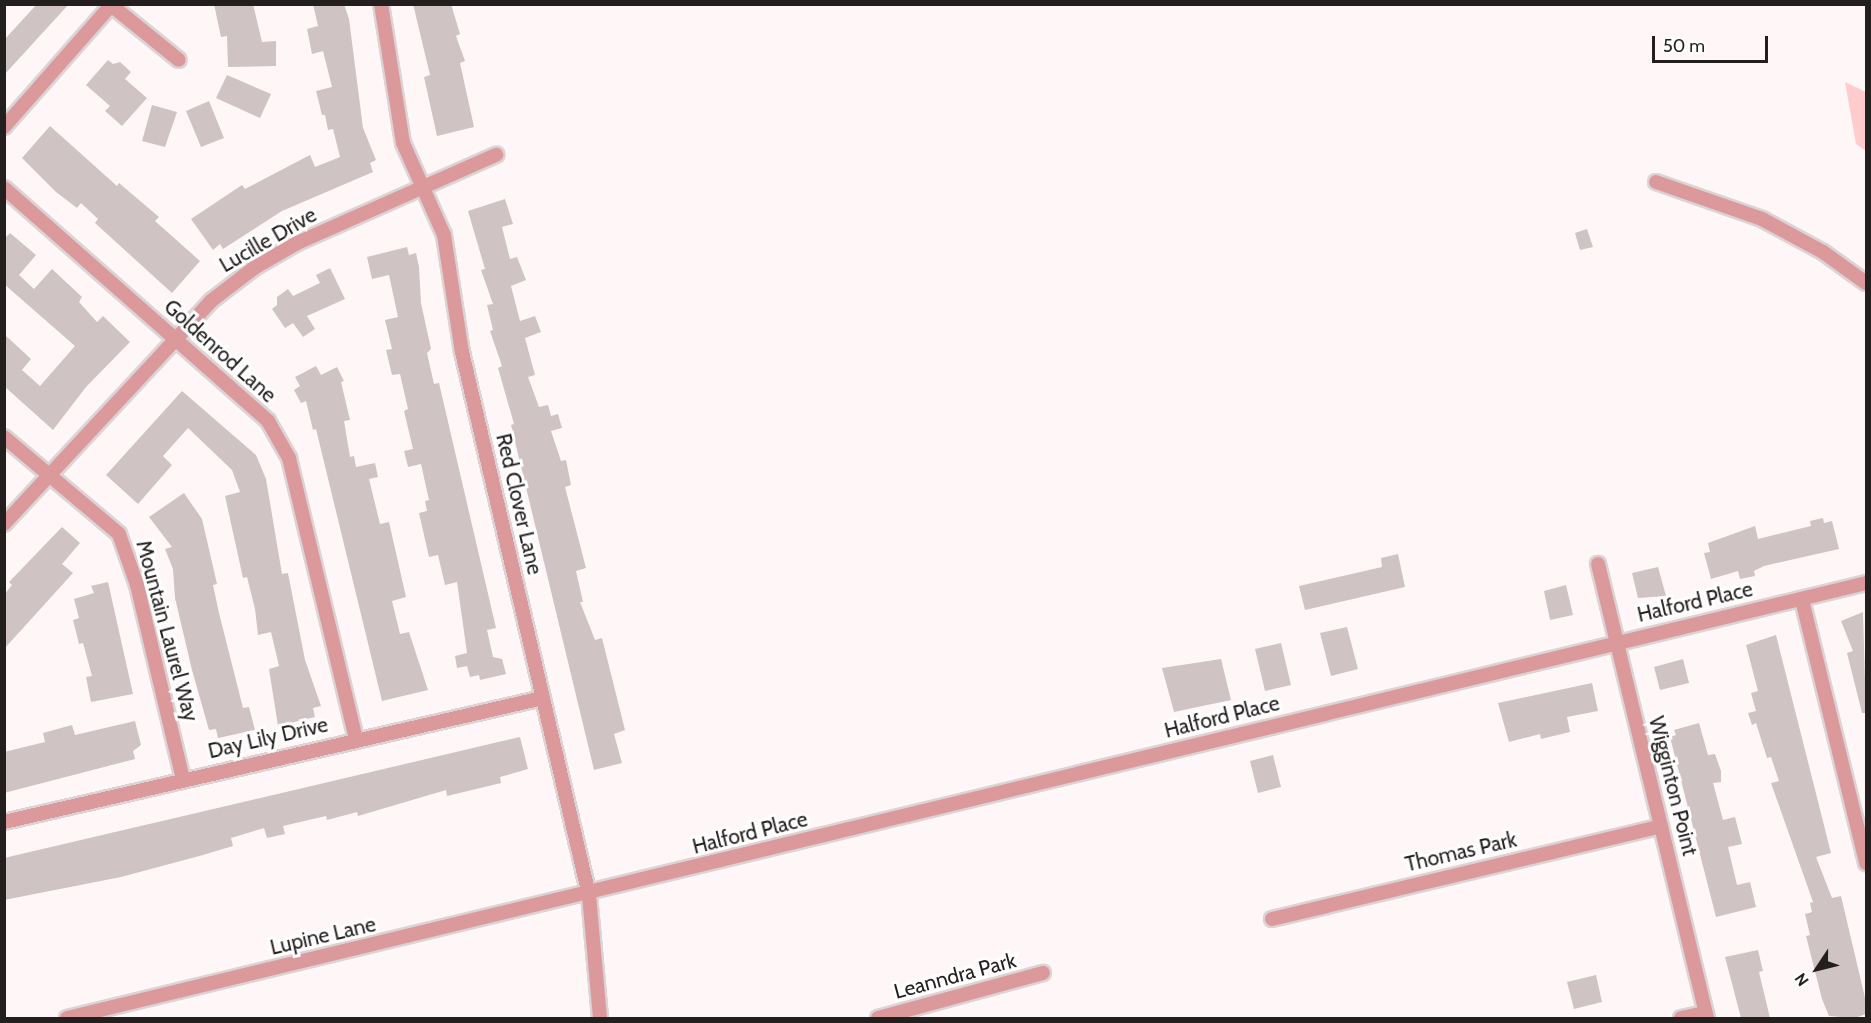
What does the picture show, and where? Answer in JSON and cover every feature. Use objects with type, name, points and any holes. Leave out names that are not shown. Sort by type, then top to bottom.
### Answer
[{"type":"street","name":"Red Clover Lane","points":[[381,4],[403,143],[421,188],[444,235],[462,352],[589,895],[600,1018]]},
{"type":"street","points":[[4,127],[111,5],[179,60]]},
{"type":"street","name":"Lucille Drive","points":[[4,524],[211,301],[254,268],[297,243],[496,155]]},
{"type":"street","points":[[1656,182],[1762,219],[1823,252],[1866,282]]},
{"type":"street","name":"Goldenrod Lane","points":[[4,188],[268,421],[289,458],[356,739]]},
{"type":"street","name":"Mountain Laurel Way","points":[[4,437],[119,534],[137,585],[183,780]]},
{"type":"street","name":"Wigginton Point","points":[[1598,564],[1706,1016]]},
{"type":"street","name":"Halford Place","points":[[589,895],[1616,641],[1802,600],[1866,583]]},
{"type":"street","points":[[1802,600],[1866,863]]},
{"type":"street","name":"Day Lily Drive","points":[[4,822],[356,739],[543,699]]},
{"type":"street","name":"Thomas Park","points":[[1272,919],[1661,826]]},
{"type":"street","name":"Lupine Lane","points":[[67,1018],[589,895]]},
{"type":"street","name":"Leanndra Park","points":[[878,1018],[1043,974]]},
{"type":"street","points":[[1681,1018],[1706,1016]]},
{"type":"shaded area","points":[[1845,82],[1866,92],[1866,151],[1856,144]]},
{"type":"building","points":[[37,4],[69,4],[4,75],[4,40]]},
{"type":"building","points":[[214,4],[253,4],[262,42],[276,41],[276,66],[228,67],[227,36],[221,37]]},
{"type":"building","points":[[313,4],[344,4],[349,19],[363,128],[376,160],[370,163],[373,172],[282,211],[223,249],[220,244],[213,250],[191,219],[242,185],[245,189],[310,155],[315,167],[340,157],[333,129],[328,130],[316,91],[332,87],[323,51],[312,54],[307,29],[318,26]]},
{"type":"building","points":[[413,4],[451,4],[460,34],[456,36],[465,61],[460,63],[474,127],[437,136],[424,77],[430,75]]},
{"type":"building","points":[[108,60],[113,64],[120,62],[131,72],[125,79],[147,98],[122,126],[105,111],[110,106],[86,85]]},
{"type":"building","points":[[227,75],[271,94],[260,118],[216,98]]},
{"type":"building","points":[[209,101],[224,138],[201,147],[186,111]]},
{"type":"building","points":[[152,105],[177,112],[165,147],[142,141]]},
{"type":"building","points":[[50,126],[117,186],[119,183],[159,217],[155,221],[200,261],[172,293],[95,223],[98,219],[81,203],[77,208],[56,192],[22,158]]},
{"type":"building","points":[[505,199],[513,224],[502,227],[510,259],[517,257],[526,280],[511,286],[520,321],[535,316],[541,332],[525,338],[535,375],[528,377],[539,407],[548,405],[551,416],[558,414],[562,428],[551,431],[561,461],[566,460],[571,485],[565,487],[586,568],[576,571],[583,602],[580,602],[595,640],[602,638],[625,730],[614,734],[622,763],[594,770],[511,425],[514,424],[498,368],[502,366],[490,331],[493,330],[487,305],[493,304],[481,270],[485,269],[468,211]]},
{"type":"building","points":[[1587,229],[1593,247],[1580,250],[1575,233]]},
{"type":"building","points":[[10,233],[36,255],[19,275],[34,289],[52,269],[82,297],[79,302],[97,322],[103,316],[130,342],[86,387],[53,430],[4,386],[4,334],[31,359],[22,370],[40,386],[75,346],[4,284],[4,239]]},
{"type":"building","points":[[407,247],[409,255],[416,253],[421,303],[431,349],[427,353],[434,384],[439,383],[496,628],[487,630],[493,657],[502,659],[506,674],[480,680],[479,675],[470,677],[467,666],[457,668],[455,656],[467,653],[457,582],[445,585],[438,555],[429,557],[419,513],[427,511],[425,501],[429,500],[421,464],[408,467],[404,451],[413,449],[404,411],[408,409],[400,374],[392,375],[386,350],[392,349],[385,320],[398,317],[389,275],[372,279],[367,257]]},
{"type":"building","points":[[330,268],[345,299],[307,316],[315,329],[303,337],[293,323],[285,328],[272,309],[277,305],[277,297],[288,289],[293,296],[320,283],[316,275]]},
{"type":"building","points":[[316,366],[321,375],[337,367],[344,381],[341,382],[350,420],[344,421],[350,457],[354,456],[356,467],[375,463],[378,477],[369,479],[380,524],[389,522],[406,597],[392,601],[400,634],[409,632],[428,690],[382,701],[316,429],[313,430],[306,401],[301,403],[294,390],[300,386],[295,377]]},
{"type":"building","points":[[182,391],[256,455],[266,479],[282,574],[288,573],[305,660],[321,706],[313,708],[315,717],[278,726],[269,669],[279,666],[271,632],[258,635],[255,609],[247,577],[243,578],[225,496],[240,492],[232,470],[188,428],[163,456],[172,465],[138,504],[106,475]]},
{"type":"building","points":[[184,493],[202,519],[217,584],[213,585],[219,613],[243,708],[249,707],[255,730],[218,738],[216,729],[209,730],[175,598],[173,569],[165,549],[172,547],[149,517]]},
{"type":"building","points":[[1823,518],[1824,523],[1832,521],[1839,549],[1764,566],[1754,571],[1755,576],[1740,579],[1738,571],[1711,579],[1704,553],[1710,552],[1708,543],[1755,526],[1758,539],[1811,526],[1810,521]]},
{"type":"building","points":[[62,527],[80,543],[62,564],[73,573],[4,649],[4,595],[12,585],[9,582]]},
{"type":"building","points":[[1398,554],[1405,587],[1305,610],[1299,586],[1382,567],[1381,558]]},
{"type":"building","points":[[1658,567],[1666,596],[1638,598],[1632,573]]},
{"type":"building","points":[[108,582],[133,694],[91,702],[86,677],[92,676],[83,643],[79,644],[73,620],[79,618],[74,599],[94,593],[91,586]]},
{"type":"building","points":[[1566,585],[1573,615],[1550,620],[1544,591]]},
{"type":"building","points":[[1863,612],[1866,713],[1862,713],[1847,653],[1853,651],[1841,621]]},
{"type":"building","points":[[1347,627],[1358,669],[1331,676],[1320,633]]},
{"type":"building","points":[[1776,635],[1831,853],[1816,857],[1832,898],[1841,896],[1866,1002],[1866,1014],[1855,1018],[1829,1016],[1822,999],[1806,936],[1810,935],[1805,914],[1812,912],[1810,903],[1813,902],[1771,783],[1779,781],[1771,757],[1767,758],[1756,723],[1752,725],[1748,713],[1756,711],[1751,693],[1758,691],[1746,645]]},
{"type":"building","points":[[1281,643],[1291,685],[1265,691],[1255,649]]},
{"type":"building","points":[[1221,659],[1231,700],[1174,712],[1162,668]]},
{"type":"building","points":[[1683,659],[1689,683],[1660,690],[1654,667]]},
{"type":"building","points":[[1592,683],[1598,711],[1567,717],[1570,732],[1541,739],[1540,734],[1509,742],[1498,703]]},
{"type":"building","points":[[135,721],[141,745],[133,751],[135,759],[4,793],[4,752],[45,742],[43,733],[72,725],[75,735]]},
{"type":"building","points":[[1699,723],[1708,755],[1715,754],[1721,771],[1721,782],[1713,783],[1723,820],[1735,817],[1742,844],[1728,847],[1737,885],[1750,882],[1756,907],[1716,917],[1670,737],[1676,735],[1674,730]]},
{"type":"building","points":[[520,737],[528,769],[500,777],[501,783],[447,796],[446,790],[358,816],[357,812],[327,820],[326,816],[283,826],[285,834],[267,838],[264,828],[231,838],[233,846],[203,855],[121,877],[4,900],[4,858]]},
{"type":"building","points":[[1273,755],[1281,787],[1258,793],[1250,761]]},
{"type":"building","points":[[1758,950],[1763,971],[1759,972],[1770,1018],[1741,1018],[1725,957]]},
{"type":"building","points":[[1596,975],[1602,1002],[1574,1009],[1567,982]]}]
